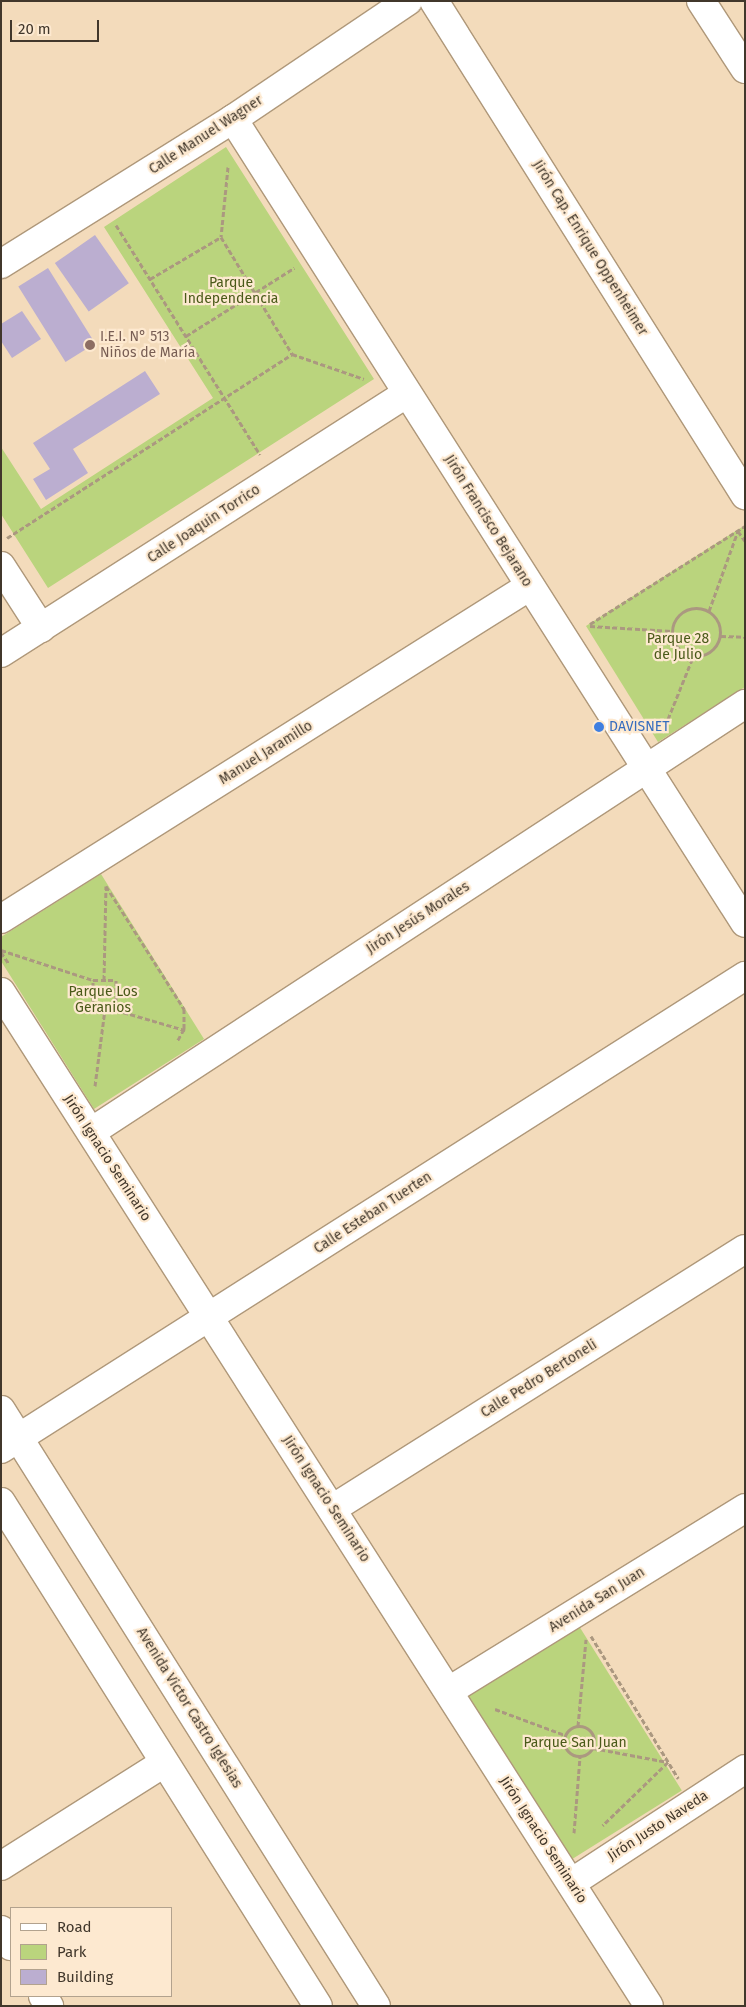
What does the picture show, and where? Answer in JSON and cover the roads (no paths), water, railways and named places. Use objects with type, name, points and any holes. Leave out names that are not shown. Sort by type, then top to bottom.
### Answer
[{"type":"street","name":"Calle Manuel Wagner","points":[[1,264],[233,118],[408,1]]},
{"type":"street","name":"Jirón Cap. Enrique Oppenheimer","points":[[434,1],[745,495]]},
{"type":"street","points":[[702,1],[745,69]]},
{"type":"street","name":"Jirón Francisco Bejarano","points":[[233,118],[745,923]]},
{"type":"street","name":"Calle Joaquin Torrico","points":[[1,653],[407,393]]},
{"type":"street","points":[[1,566],[41,628]]},
{"type":"street","name":"Manuel Jaramillo","points":[[5,931],[93,862],[530,586]]},
{"type":"street","name":"Jirón Jesús Morales","points":[[91,1132],[745,704]]},
{"type":"street","name":"Calle Esteban Tuerten","points":[[10,1444],[745,976]]},
{"type":"street","name":"Jirón Ignacio Seminario","points":[[6,980],[91,1132],[649,2006]]},
{"type":"street","name":"Calle Pedro Bertoneli","points":[[332,1510],[745,1249]]},
{"type":"street","name":"Avenida Victor Castro Iglesias","points":[[1,1410],[10,1444],[376,2006]]},
{"type":"street","points":[[1,1502],[318,2006]]},
{"type":"street","name":"Avenida San Juan","points":[[449,1691],[745,1508]]},
{"type":"street","points":[[1,1866],[164,1763]]},
{"type":"street","name":"Jirón Justo Naveda","points":[[571,1883],[745,1769]]},
{"type":"street","points":[[1,1930],[10,1944]]},
{"type":"place","name":"I.E.I. N° 513 Niños de María","points":[[90,345]]},
{"type":"place","name":"DAVISNET","points":[[599,727]]},
{"type":"park label","name":"Parque Independencia","points":[[231,292]]},
{"type":"park label","name":"Parque 28 de Julio","points":[[678,648]]},
{"type":"park label","name":"Parque Los Geranios","points":[[103,1000]]},
{"type":"park label","name":"Parque San Juan","points":[[575,1743]]}]
